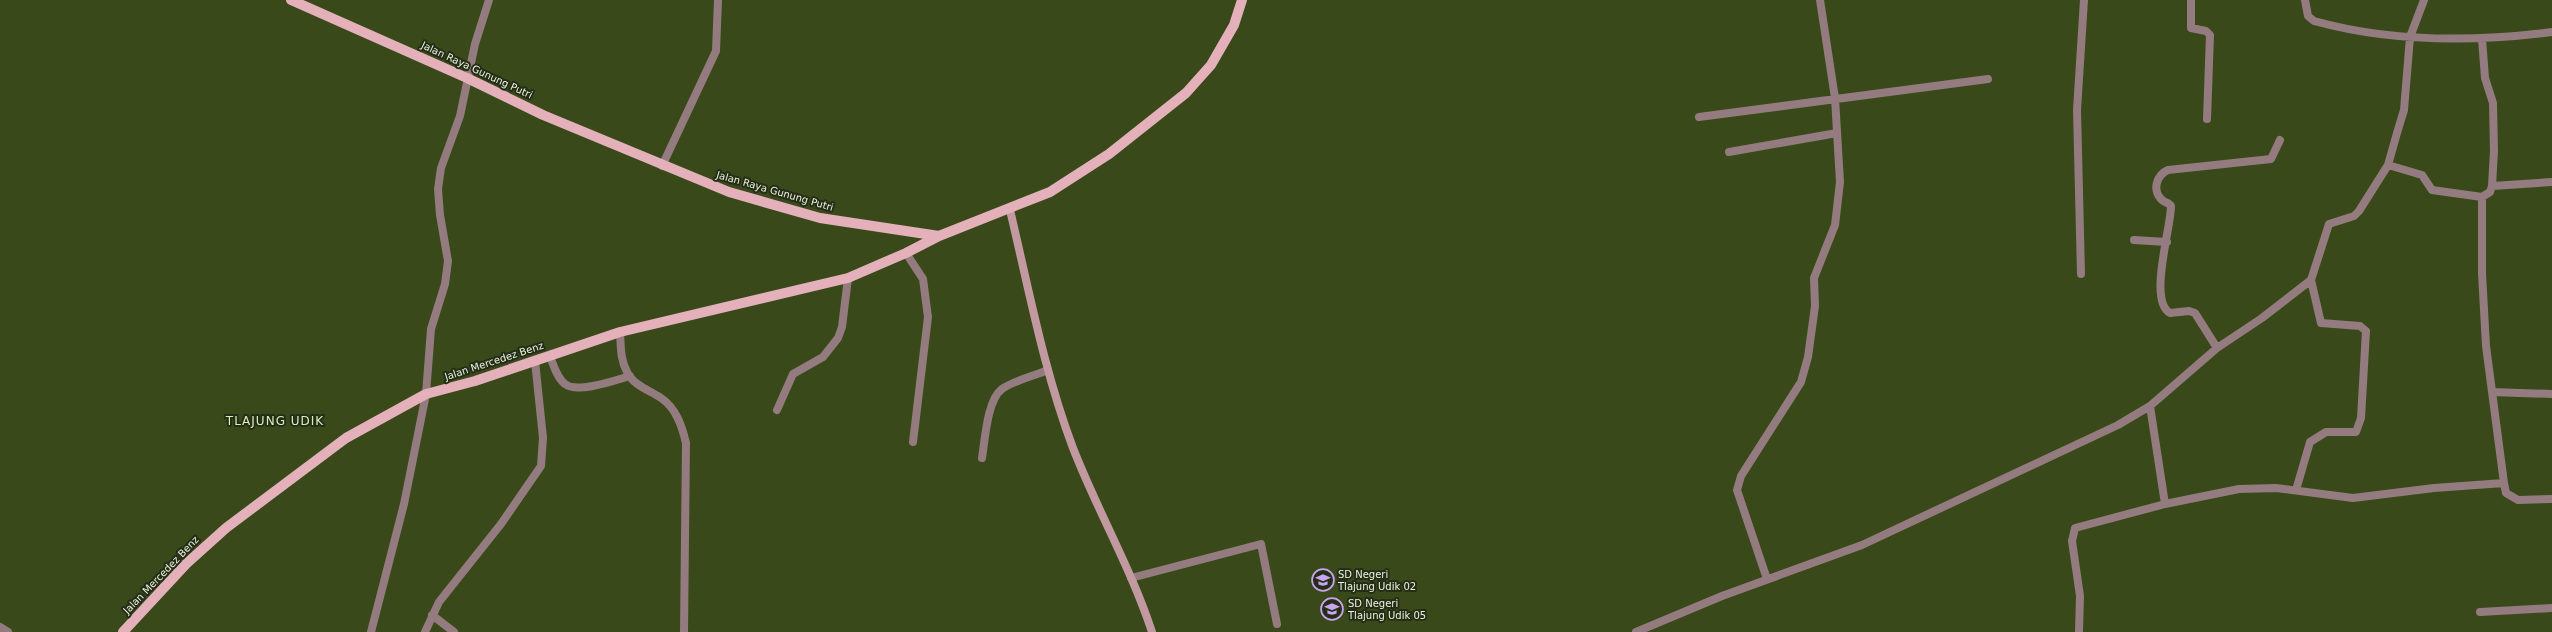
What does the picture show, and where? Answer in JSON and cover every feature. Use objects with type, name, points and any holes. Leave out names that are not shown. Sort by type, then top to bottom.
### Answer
[{"type":"main road","name":"Jalan Raya Gunung Putri","points":[[291,0],[467,78],[543,115],[662,166],[729,192],[820,218],[939,236],[1010,210],[1050,192],[1109,154],[1186,93],[1211,65],[1234,25],[1242,0]]},
{"type":"main road","name":"Jalan Mercedez Benz","points":[[123,632],[186,564],[226,528],[346,438],[426,394],[535,361],[620,332],[848,278],[906,253],[939,236]]},
{"type":"street","points":[[372,632],[404,504],[426,394],[431,329],[445,284],[448,261],[440,215],[438,189],[441,168],[460,116],[467,78],[489,0]]},
{"type":"street","points":[[662,166],[716,51],[718,0]]},
{"type":"street","points":[[1767,579],[1739,500],[1738,483],[1789,405],[1801,382],[1815,306],[1814,278],[1818,264],[1831,239],[1836,220],[1840,182],[1835,98],[1820,0]]},
{"type":"street","points":[[2080,274],[2077,110],[2084,0]]},
{"type":"street","points":[[2191,0],[2191,28],[2206,31],[2210,35],[2207,120]]},
{"type":"street","points":[[2305,0],[2308,16],[2314,21],[2410,37],[2482,39],[2552,32]]},
{"type":"street","points":[[2296,490],[2310,442],[2326,432],[2356,432],[2360,425],[2366,331],[2360,326],[2321,323],[2311,280],[2329,224],[2354,216],[2359,211],[2388,165],[2404,110],[2410,37],[2424,0]]},
{"type":"street","points":[[2388,165],[2422,175],[2429,188],[2436,192],[2482,197],[2490,192],[2492,186],[2493,103],[2485,78],[2482,39]]},
{"type":"street","points":[[1699,117],[1988,79]]},
{"type":"street","points":[[1729,152],[1837,133]]},
{"type":"street","points":[[2216,348],[2195,313],[2189,311],[2170,313],[2165,310],[2162,300],[2160,281],[2167,242],[2171,206],[2161,199],[2156,185],[2164,172],[2271,159],[2280,140]]},
{"type":"street","points":[[2492,186],[2552,182]]},
{"type":"street","points":[[2482,197],[2483,280],[2492,392],[2506,493],[2512,498],[2518,500],[2552,499]]},
{"type":"street","points":[[1010,210],[1048,370],[1074,448],[1132,578],[1152,632]]},
{"type":"street","points":[[2134,240],[2167,242]]},
{"type":"street","points":[[906,253],[923,279],[928,317],[914,442]]},
{"type":"street","points":[[777,410],[793,374],[823,357],[838,338],[843,321],[848,278]]},
{"type":"street","points":[[1636,632],[1767,579],[1828,559],[1890,533],[2099,436],[2150,406],[2216,348],[2262,318],[2311,280]]},
{"type":"street","points":[[620,332],[621,355],[630,376],[668,405],[683,430],[686,443],[684,632]]},
{"type":"street","points":[[550,356],[564,384],[570,387],[593,386],[630,376]]},
{"type":"street","points":[[425,632],[432,615],[446,592],[501,524],[541,466],[543,438],[535,361]]},
{"type":"street","points":[[982,458],[992,403],[996,395],[1007,386],[1048,370]]},
{"type":"street","points":[[2492,392],[2552,394]]},
{"type":"street","points":[[2150,406],[2165,504]]},
{"type":"street","points":[[2079,632],[2080,596],[2072,541],[2075,528],[2165,504],[2239,488],[2296,490],[2353,498],[2417,490],[2504,483]]},
{"type":"street","points":[[1132,578],[1262,544],[1276,624]]},
{"type":"street","points":[[2480,612],[2552,608]]},
{"type":"street","points":[[432,615],[454,632]]},
{"type":"street","points":[[0,627],[8,632]]},
{"type":"place","name":"SD Negeri Tlajung Udik 02","points":[[1323,580]]},
{"type":"place","name":"SD Negeri Tlajung Udik 05","points":[[1332,609]]},
{"type":"district","name":"TLAJUNG UDIK","points":[[275,421]]}]
